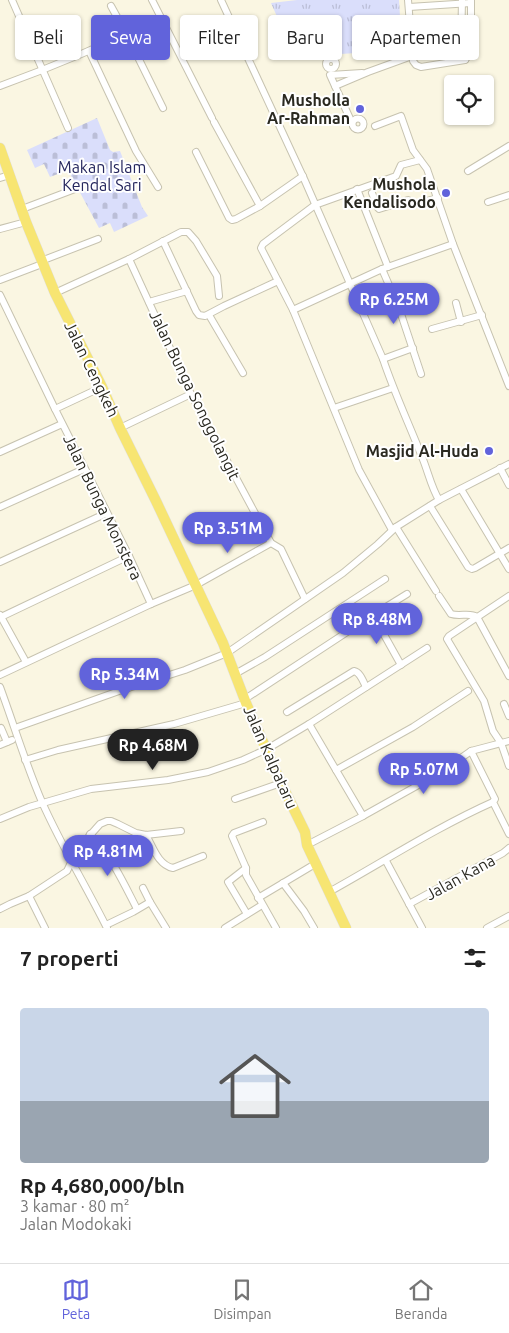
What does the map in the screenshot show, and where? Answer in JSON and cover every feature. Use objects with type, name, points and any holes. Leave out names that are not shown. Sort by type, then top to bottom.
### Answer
[{"type":"main road","name":"Jalan Cengkeh","points":[[0,148],[5,177],[22,209],[55,293],[196,585]]},
{"type":"main road","name":"Jalan Kalpataru","points":[[196,585],[227,653],[281,783],[305,832],[307,845],[315,864],[346,928]]},
{"type":"street","points":[[12,0],[68,128]]},
{"type":"street","points":[[152,0],[160,15]]},
{"type":"street","points":[[221,0],[303,176],[383,358],[392,388],[422,457],[436,495],[440,500]]},
{"type":"street","points":[[408,0],[409,15]]},
{"type":"street","points":[[409,8],[471,1],[471,15]]},
{"type":"street","points":[[462,2],[462,15]]},
{"type":"street","points":[[111,6],[116,15]]},
{"type":"street","points":[[170,34],[213,120],[260,206]]},
{"type":"street","points":[[0,86],[89,51],[136,151],[158,186]]},
{"type":"street","points":[[139,60],[163,108]]},
{"type":"street","points":[[335,86],[401,60]]},
{"type":"street","points":[[413,60],[418,67],[421,67],[465,60]]},
{"type":"street","points":[[341,74],[336,64],[335,68],[332,69],[326,67],[353,120]]},
{"type":"street","points":[[330,75],[368,72]]},
{"type":"street","points":[[375,126],[401,116],[413,150],[422,163],[438,198],[453,244],[509,386]]},
{"type":"street","points":[[468,171],[509,146]]},
{"type":"street","points":[[196,152],[231,219],[236,219],[260,206],[303,176]]},
{"type":"street","points":[[422,163],[401,165],[396,176],[315,205],[262,245],[261,248],[293,310],[359,470],[394,529],[452,614],[457,616],[472,614],[477,617],[509,676]]},
{"type":"street","points":[[22,209],[75,189]]},
{"type":"street","points":[[357,189],[421,374]]},
{"type":"street","points":[[372,193],[379,210],[408,200],[409,204],[412,205],[438,198]]},
{"type":"street","points":[[488,202],[509,195]]},
{"type":"street","points":[[0,229],[26,222]]},
{"type":"street","points":[[55,293],[184,231],[192,235],[212,266],[217,276],[219,296]]},
{"type":"street","points":[[0,280],[98,239]]},
{"type":"street","points":[[163,241],[199,314],[205,316],[278,281]]},
{"type":"street","points":[[293,310],[385,268],[453,244]]},
{"type":"street","name":"Jalan Bunga Songgolangit","points":[[129,259],[191,394],[271,543],[280,549],[305,599]]},
{"type":"street","points":[[149,302],[187,291]]},
{"type":"street","name":"Jalan Bunga Monstera","points":[[0,295],[3,311],[55,409],[151,604]]},
{"type":"street","points":[[456,302],[461,322]]},
{"type":"street","points":[[212,313],[243,373]]},
{"type":"street","points":[[432,328],[482,315]]},
{"type":"street","points":[[383,358],[413,348]]},
{"type":"street","points":[[55,409],[102,387]]},
{"type":"street","points":[[334,408],[392,388]]},
{"type":"street","points":[[120,428],[191,394]]},
{"type":"street","points":[[0,452],[62,424]]},
{"type":"street","points":[[15,728],[185,670],[227,653],[343,573],[394,529],[440,500],[509,464]]},
{"type":"street","points":[[500,468],[509,485]]},
{"type":"street","points":[[0,507],[84,469]]},
{"type":"street","points":[[461,489],[509,569]]},
{"type":"street","points":[[430,506],[470,568],[476,568],[509,548]]},
{"type":"street","points":[[0,562],[107,513]]},
{"type":"street","points":[[0,675],[151,604],[196,585],[271,543]]},
{"type":"street","points":[[26,662],[0,616],[129,556]]},
{"type":"street","points":[[236,674],[385,579]]},
{"type":"street","points":[[25,760],[58,750],[174,724],[246,701],[372,615],[407,594]]},
{"type":"street","points":[[509,596],[447,639],[484,701],[493,732],[500,743],[509,766]]},
{"type":"street","points":[[372,615],[401,664]]},
{"type":"street","points":[[0,819],[29,807],[91,789],[168,780],[208,772],[231,764],[267,749],[427,648]]},
{"type":"street","points":[[287,712],[354,671],[359,674],[366,686]]},
{"type":"street","points":[[0,687],[42,803],[107,926],[150,902]]},
{"type":"street","points":[[336,770],[413,727],[468,691]]},
{"type":"street","points":[[504,704],[509,716]]},
{"type":"street","points":[[309,724],[363,816]]},
{"type":"street","points":[[0,745],[10,741],[1,728]]},
{"type":"street","points":[[307,845],[438,774],[471,752],[509,741]]},
{"type":"street","points":[[471,752],[509,834]]},
{"type":"street","points":[[235,799],[281,783]]},
{"type":"street","points":[[329,892],[465,814],[493,802]]},
{"type":"street","points":[[0,909],[29,896],[67,871],[77,850],[100,824],[111,821],[136,833],[146,835],[181,831]]},
{"type":"street","points":[[263,822],[234,834],[232,839],[246,868],[246,875],[276,928]]},
{"type":"street","points":[[90,834],[97,840],[108,857],[138,909]]},
{"type":"street","points":[[146,835],[159,859],[170,868],[203,856]]},
{"type":"street","name":"Jalan Kana","points":[[409,904],[509,848]]},
{"type":"street","points":[[386,860],[422,928]]},
{"type":"street","points":[[258,898],[315,864]]},
{"type":"street","points":[[246,868],[228,882],[247,914]]},
{"type":"street","points":[[283,883],[314,928]]},
{"type":"street","points":[[143,888],[166,928]]},
{"type":"street","points":[[29,896],[45,928]]},
{"type":"street","points":[[225,928],[262,905]]},
{"type":"street","points":[[487,928],[509,916]]},
{"type":"green space","points":[[297,0],[399,0],[400,15],[352,15],[352,53],[342,54],[342,15],[276,15],[271,3]]},
{"type":"green space","name":"Makan Islam Kendal Sari","points":[[97,118],[110,150],[113,152],[120,151],[142,207],[148,216],[114,232],[110,223],[99,228],[68,170],[50,177],[44,164],[35,168],[27,150]]},
{"type":"place","name":"Musholla Ar-Rahman","points":[[360,109]]},
{"type":"place","name":"Mushola Kendalisodo","points":[[446,193]]},
{"type":"place","name":"Masjid Al-Huda","points":[[489,451]]}]
